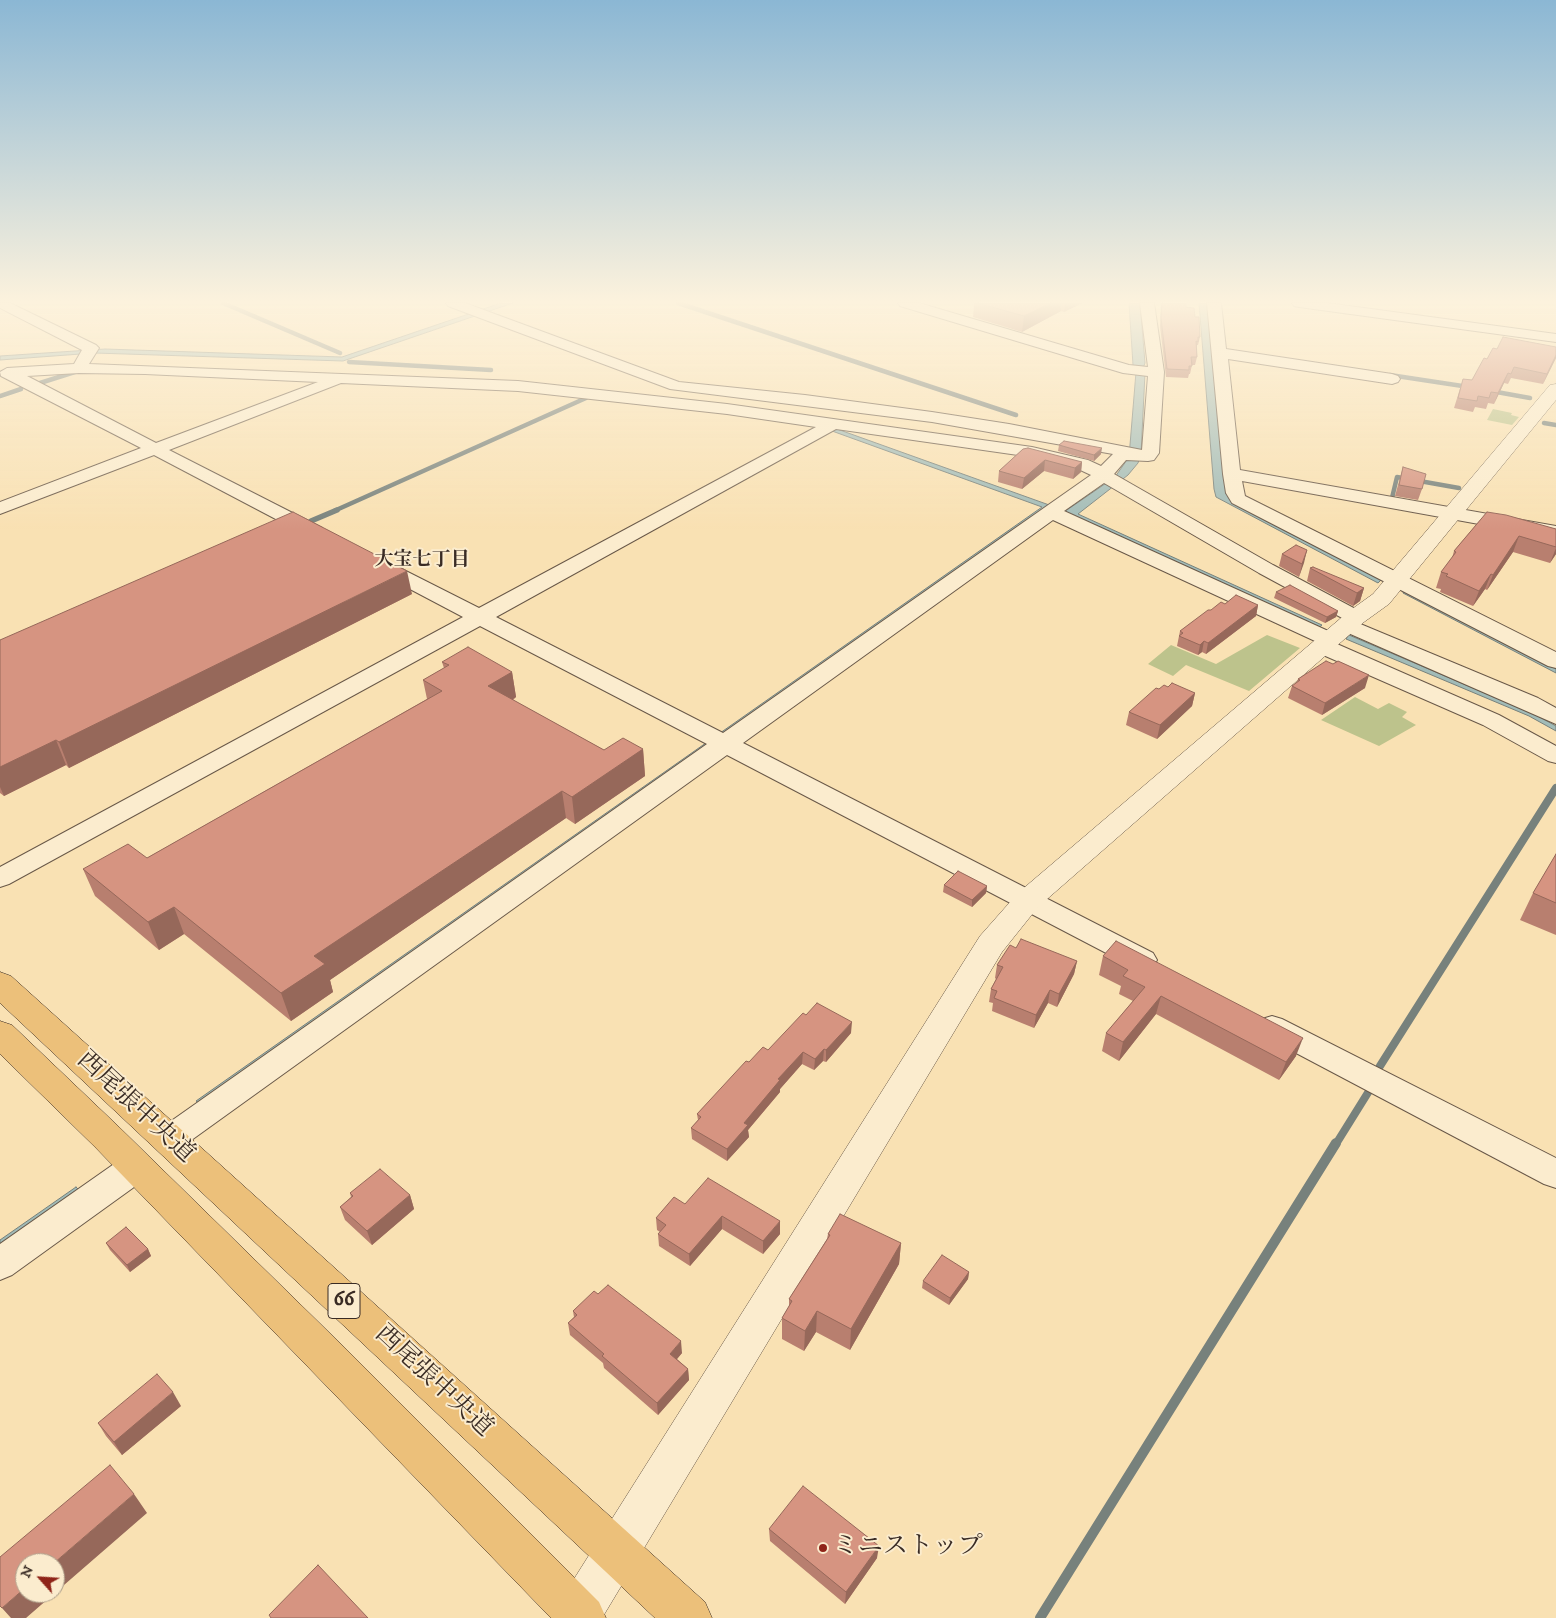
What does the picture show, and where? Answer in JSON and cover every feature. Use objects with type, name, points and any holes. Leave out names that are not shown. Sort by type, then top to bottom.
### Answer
[{"type":"main road","name":"西尾張中央道","points":[[0,984],[689,1618]]},
{"type":"main road","name":"西尾張中央道","points":[[0,1034],[346,1377],[579,1617]]},
{"type":"street","points":[[16,379],[330,539]]},
{"type":"street","points":[[0,508],[342,379]]},
{"type":"street","points":[[354,379],[518,386],[728,408],[832,425],[1032,452],[1082,464],[1266,569],[1338,632],[1556,756]]},
{"type":"street","points":[[656,379],[676,386],[805,400],[942,418],[1112,448],[1121,450],[1123,454],[1144,457],[1150,454],[1152,379]]},
{"type":"street","points":[[1223,379],[1232,474],[1235,493],[1238,499],[1556,662]]},
{"type":"street","points":[[667,402],[676,386]]},
{"type":"street","points":[[579,1617],[990,944],[1028,900],[1338,632],[1381,599],[1556,389]]},
{"type":"street","points":[[0,878],[832,425]]},
{"type":"street","points":[[168,1140],[719,740],[1051,512],[1110,479],[1123,454]]},
{"type":"street","points":[[1232,474],[1556,532]]},
{"type":"street","points":[[1051,512],[1338,632],[1530,703],[1556,717]]},
{"type":"street","points":[[365,557],[1169,973]]},
{"type":"street","points":[[1248,1014],[1556,1174]]},
{"type":"street","points":[[0,1264],[136,1167]]},
{"type":"green space","points":[[1493,409],[1512,413],[1511,415],[1519,417],[1512,425],[1487,420]]},
{"type":"green space","points":[[1267,635],[1300,648],[1249,691],[1186,665],[1173,676],[1148,664],[1171,645],[1216,664]]},
{"type":"green space","points":[[1355,697],[1378,709],[1389,703],[1407,712],[1402,717],[1416,725],[1379,746],[1321,720]]},
{"type":"water","points":[[1135,379],[1145,379],[1141,454],[1138,463],[1128,475],[1078,514],[1322,625],[1317,629],[1064,512],[1115,477],[1129,457]]},
{"type":"water","points":[[1205,379],[1215,379],[1226,494],[1232,500],[1382,579],[1378,583],[1216,497]]},
{"type":"water","points":[[837,429],[1052,506],[202,1106],[196,1101],[1042,507],[832,431]]},
{"type":"water","points":[[1404,590],[1556,669],[1556,673],[1403,593]]},
{"type":"water","points":[[1349,635],[1534,714],[1556,726],[1556,731],[1529,716],[1346,639]]},
{"type":"water","points":[[76,1187],[81,1192],[0,1249],[0,1240]]},
{"type":"building","points":[[1463,379],[1505,379],[1498,393],[1491,392],[1489,398],[1478,396],[1477,401],[1458,398]]},
{"type":"building","points":[[1064,441],[1102,448],[1094,455],[1059,445]]},
{"type":"building","points":[[1028,448],[1082,462],[1075,468],[1045,460],[1024,478],[999,471],[1023,449]]},
{"type":"building","points":[[1403,467],[1426,474],[1422,489],[1399,485]]},
{"type":"building","points":[[293,512],[407,571],[59,742],[56,740],[0,767],[0,640]]},
{"type":"building","points":[[1487,512],[1506,515],[1556,529],[1556,547],[1519,536],[1493,575],[1491,574],[1479,591],[1441,572],[1456,552],[1454,551]]},
{"type":"building","points":[[1296,545],[1307,550],[1302,564],[1282,554]]},
{"type":"building","points":[[1313,567],[1364,588],[1357,593],[1310,568]]},
{"type":"building","points":[[1290,585],[1338,611],[1327,617],[1276,592]]},
{"type":"building","points":[[1236,595],[1258,605],[1208,643],[1204,641],[1200,645],[1179,636],[1183,633],[1180,631],[1208,610],[1211,610],[1221,602],[1225,604]]},
{"type":"building","points":[[468,647],[512,672],[488,686],[604,750],[623,738],[643,749],[572,797],[562,791],[314,956],[325,964],[281,993],[174,907],[148,922],[83,869],[128,844],[147,858],[442,691],[423,680],[449,665],[442,662]]},
{"type":"building","points":[[1326,661],[1333,664],[1338,661],[1369,675],[1325,703],[1292,686],[1300,680],[1298,679]]},
{"type":"building","points":[[1172,683],[1195,693],[1160,725],[1129,712],[1156,688],[1159,689],[1164,685],[1168,687]]},
{"type":"building","points":[[1556,854],[1556,903],[1533,893]]},
{"type":"building","points":[[958,871],[987,886],[972,900],[944,885]]},
{"type":"building","points":[[1021,939],[1077,961],[1059,994],[1050,990],[1036,1015],[994,998],[997,991],[991,989],[1003,967],[997,965],[1010,945],[1016,948]]},
{"type":"building","points":[[1116,941],[1303,1038],[1286,1062],[1161,996],[1123,1042],[1106,1033],[1145,987],[1123,976],[1128,970],[1103,956]]},
{"type":"building","points":[[817,1003],[852,1022],[815,1059],[803,1052],[778,1079],[780,1080],[744,1123],[748,1125],[727,1149],[691,1128],[701,1117],[697,1114],[746,1061],[749,1062],[763,1047],[768,1050],[803,1013],[806,1015]]},
{"type":"building","points":[[380,1169],[410,1195],[367,1231],[340,1207],[353,1196],[350,1193]]},
{"type":"building","points":[[708,1178],[780,1221],[763,1241],[722,1216],[689,1254],[658,1234],[666,1225],[656,1218],[674,1197],[685,1204]]},
{"type":"building","points":[[840,1214],[901,1243],[851,1329],[817,1311],[805,1331],[782,1318],[792,1301],[789,1299],[830,1235],[828,1234]]},
{"type":"building","points":[[126,1227],[148,1249],[127,1265],[106,1243]]},
{"type":"building","points":[[942,1255],[969,1272],[950,1298],[923,1281]]},
{"type":"building","points":[[608,1285],[681,1341],[670,1354],[688,1369],[657,1403],[602,1356],[604,1354],[568,1323],[577,1315],[573,1311],[594,1291],[598,1294]]},
{"type":"building","points":[[157,1374],[173,1392],[114,1442],[98,1423]]},
{"type":"building","points":[[110,1465],[134,1494],[65,1554],[15,1553],[15,1597],[2,1608],[0,1606],[0,1557]]},
{"type":"building","points":[[803,1486],[879,1546],[846,1592],[769,1529]]},
{"type":"building","points":[[318,1565],[368,1618],[271,1618],[269,1615]]},
{"type":"waterway","points":[[40,383],[54,379]]},
{"type":"waterway","points":[[906,379],[1016,415]]},
{"type":"waterway","points":[[1413,379],[1469,387]]},
{"type":"waterway","points":[[0,396],[21,389]]},
{"type":"waterway","points":[[1491,391],[1530,398]]},
{"type":"waterway","points":[[334,511],[586,398]]},
{"type":"waterway","points":[[1544,423],[1556,425]]},
{"type":"waterway","points":[[1392,498],[1397,477],[1459,488]]},
{"type":"waterway","points":[[311,521],[337,510]]},
{"type":"waterway","points":[[1380,1066],[1556,788]]},
{"type":"waterway","points":[[1336,1144],[1369,1091]]},
{"type":"waterway","points":[[1040,1618],[1336,1143]]},
{"type":"place","name":"ミニストップ","points":[[823,1548]]},
{"type":"district","name":"大宝七丁目","points":[[422,561]]}]
